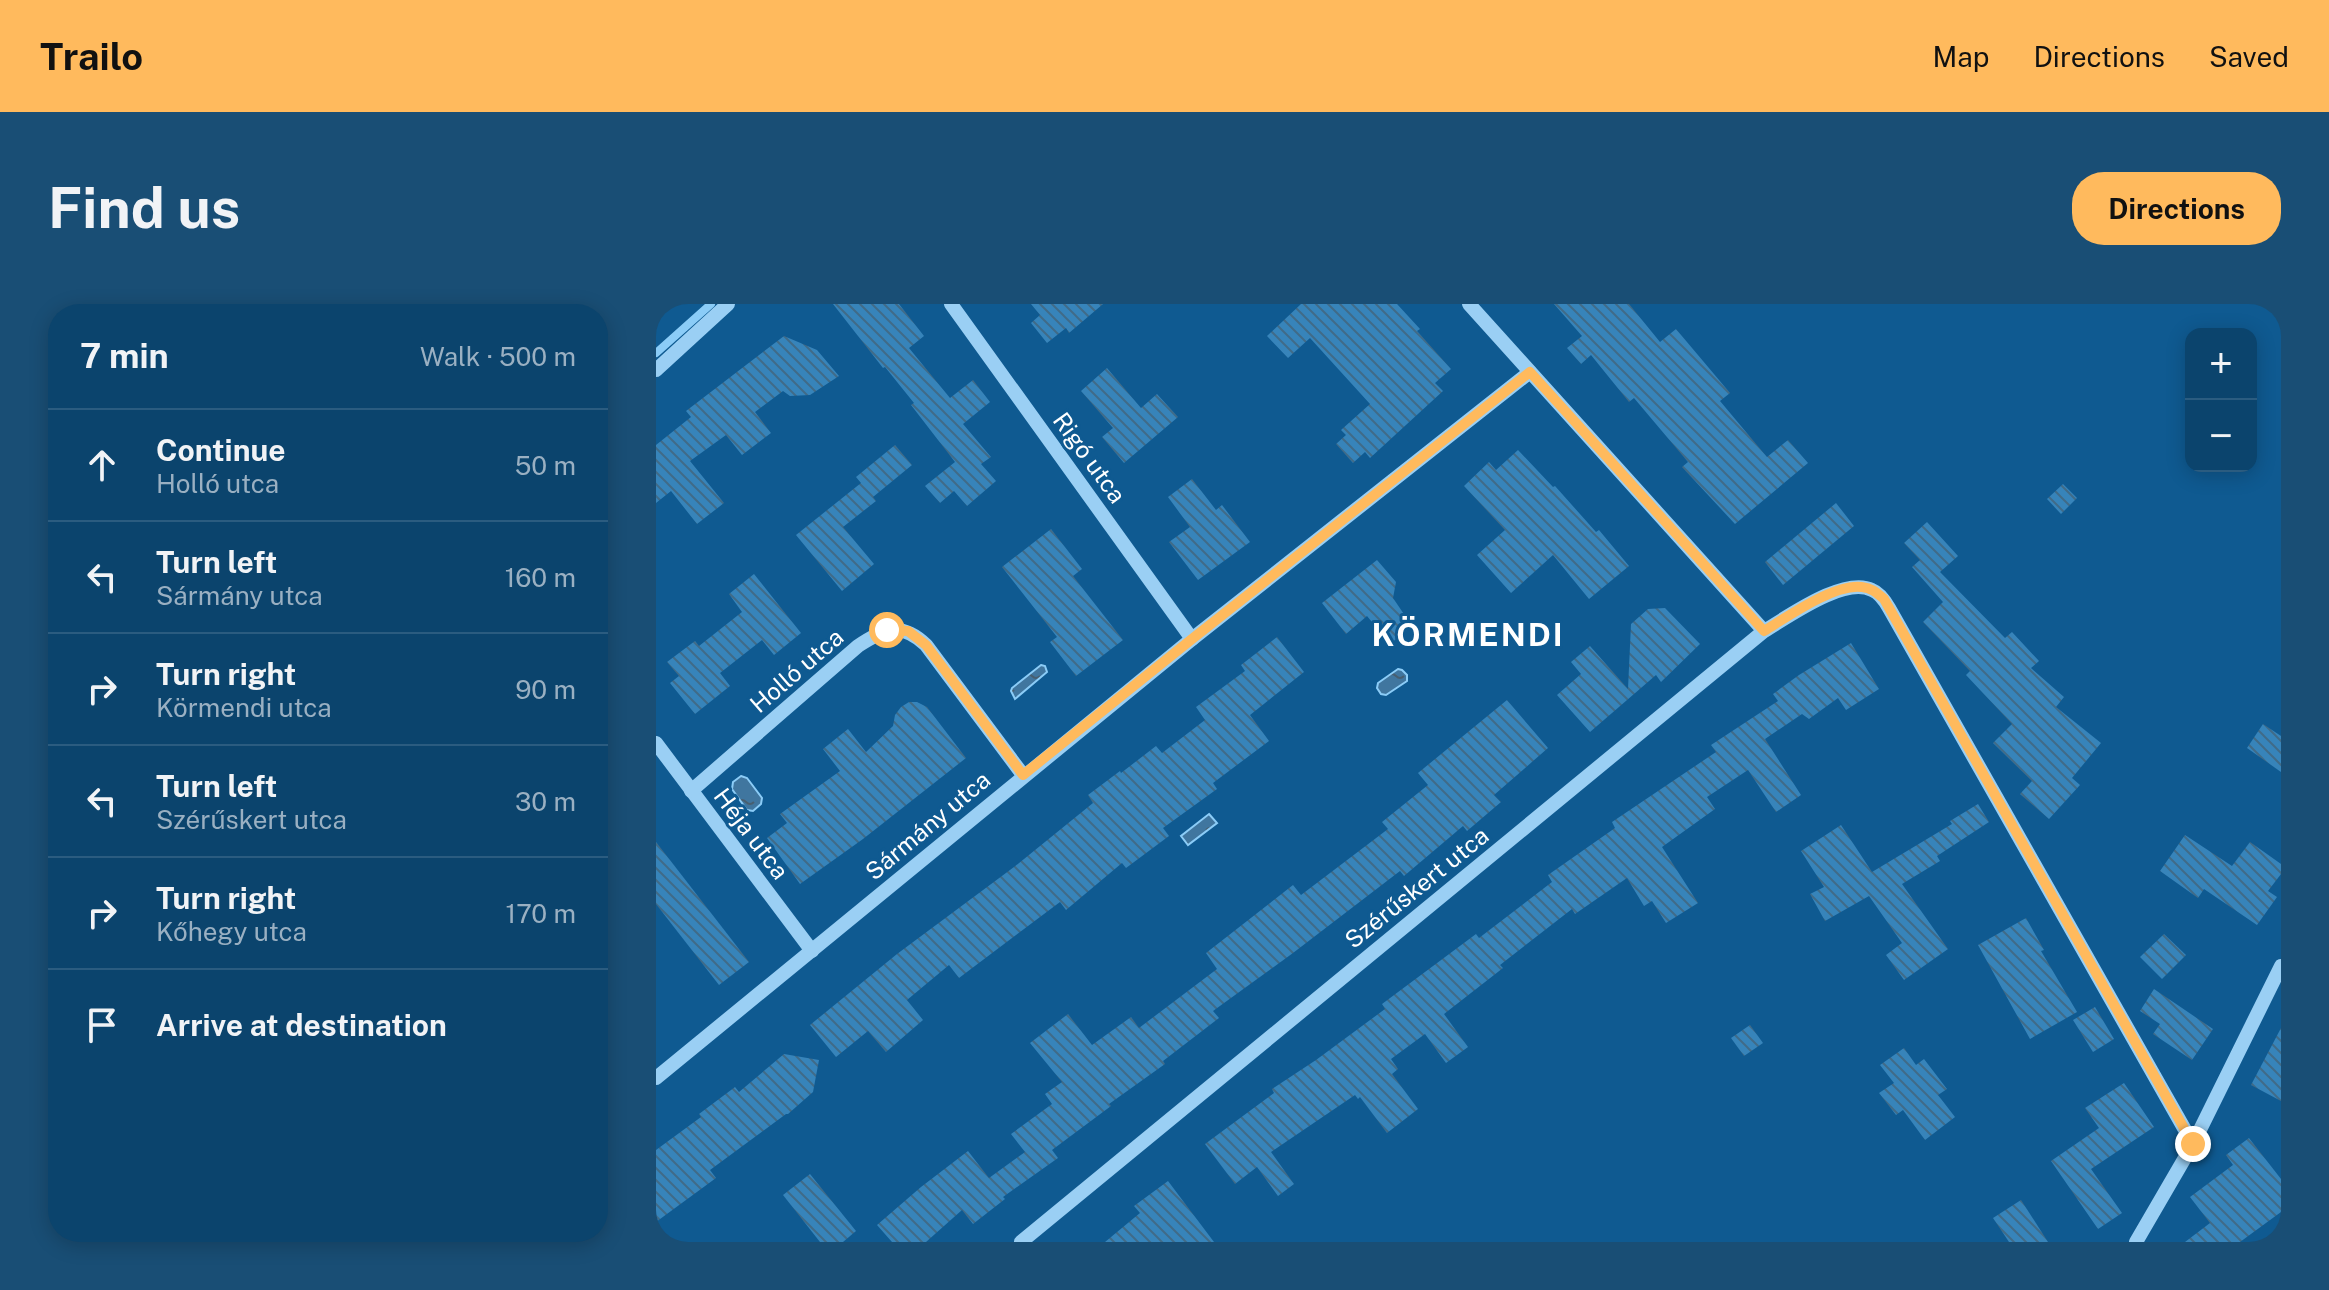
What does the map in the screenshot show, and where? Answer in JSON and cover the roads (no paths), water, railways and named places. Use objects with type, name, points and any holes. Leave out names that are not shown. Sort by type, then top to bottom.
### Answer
[{"type":"street","points":[[656,370],[728,304]]},
{"type":"street","name":"Rigó utca","points":[[951,304],[1192,639]]},
{"type":"street","points":[[1469,304],[1764,631]]},
{"type":"street","name":"Sármány utca","points":[[656,1078],[1023,775],[1530,372]]},
{"type":"street","name":"Szérűskert utca","points":[[1021,1242],[1764,631],[1819,599],[1852,587],[1874,590],[1884,599],[2193,1144]]},
{"type":"street","name":"Holló utca","points":[[691,791],[858,646],[887,630],[898,629],[908,631],[926,645],[1023,775]]},
{"type":"street","name":"Héja utca","points":[[656,743],[812,951]]},
{"type":"street","points":[[2136,1242],[2193,1144],[2281,966]]},
{"type":"water","points":[[1041,665],[1047,672],[1015,699],[1012,688]]},
{"type":"water","points":[[1398,669],[1407,675],[1407,681],[1386,695],[1381,694],[1378,683]]},
{"type":"water","points":[[741,776],[747,778],[762,798],[761,804],[753,811],[747,810],[732,789],[733,782]]},
{"type":"water","points":[[1209,814],[1217,823],[1188,845],[1181,836]]},
{"type":"waterway","points":[[656,353],[711,304]]},
{"type":"district","name":"KÖRMENDI","points":[[1468,635]]}]
